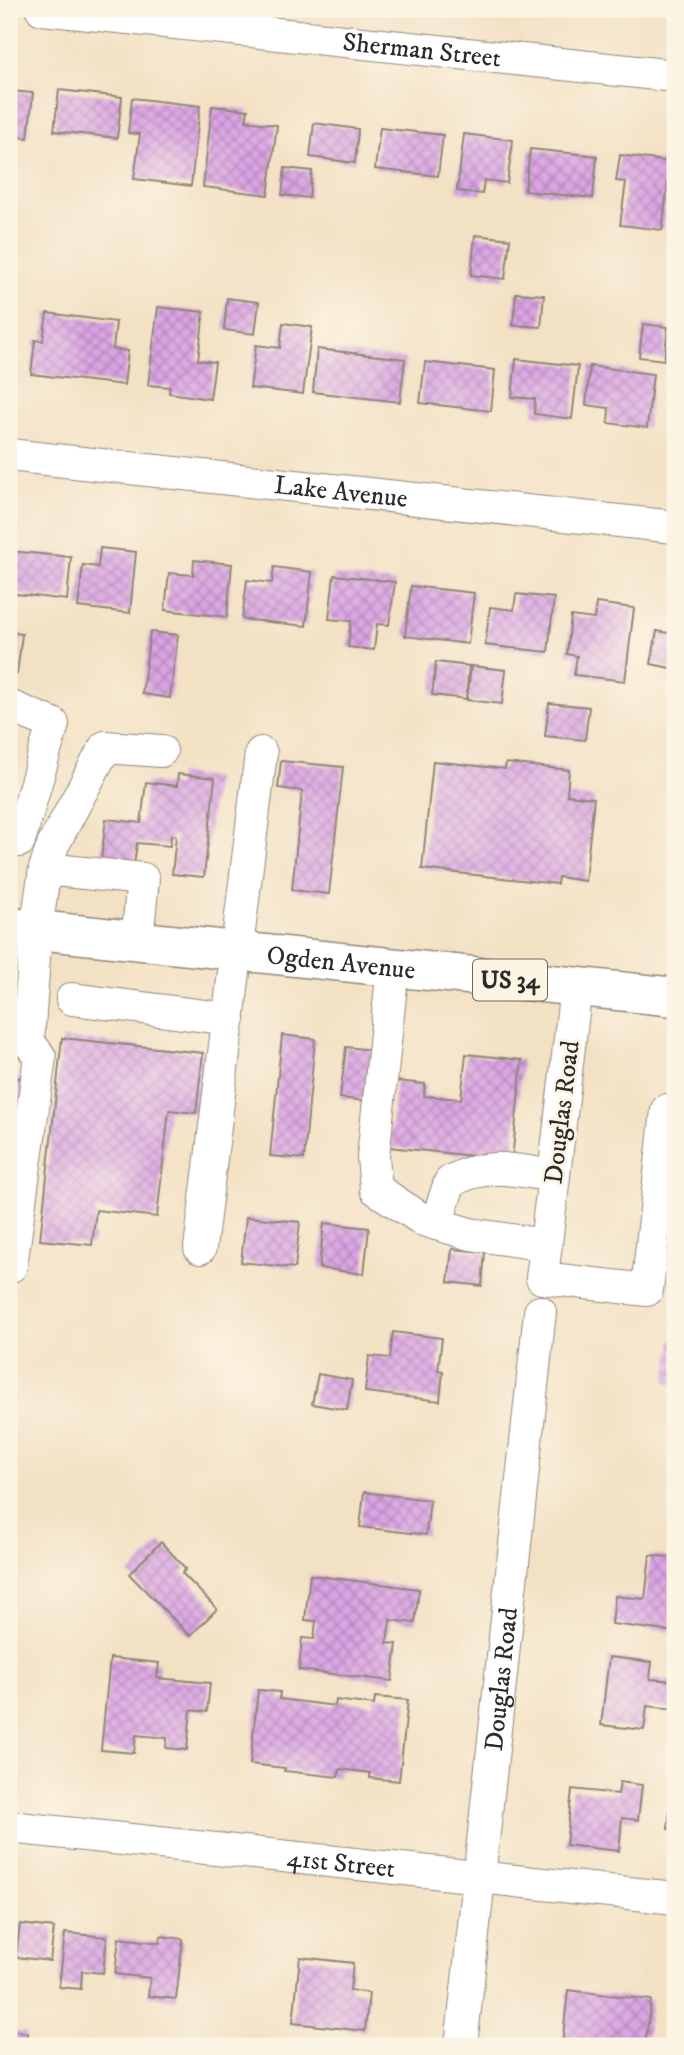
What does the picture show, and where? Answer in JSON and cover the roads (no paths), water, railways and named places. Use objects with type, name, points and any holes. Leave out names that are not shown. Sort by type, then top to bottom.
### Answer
[{"type":"main road","name":"Ogden Avenue","points":[[22,929],[675,997]]},
{"type":"street","name":"Sherman Street","points":[[42,9],[675,76]]},
{"type":"street","name":"Lake Avenue","points":[[9,455],[675,527]]},
{"type":"street","points":[[9,706],[52,724],[14,840],[49,857],[143,879],[137,941]]},
{"type":"street","points":[[9,1266],[40,1057],[19,1040],[22,929],[49,857],[105,747],[161,751]]},
{"type":"street","points":[[200,1248],[261,753]]},
{"type":"street","points":[[393,967],[373,1157],[376,1189],[423,1220],[470,1234],[546,1245]]},
{"type":"street","name":"Douglas Road","points":[[576,987],[542,1278],[646,1290],[667,1110],[675,1111]]},
{"type":"street","points":[[72,999],[229,1019]]},
{"type":"street","points":[[436,1224],[450,1181],[466,1172],[499,1167],[554,1176]]},
{"type":"street","name":"Douglas Road","points":[[461,2046],[540,1312]]},
{"type":"street","name":"41st Street","points":[[9,1827],[675,1898]]}]
